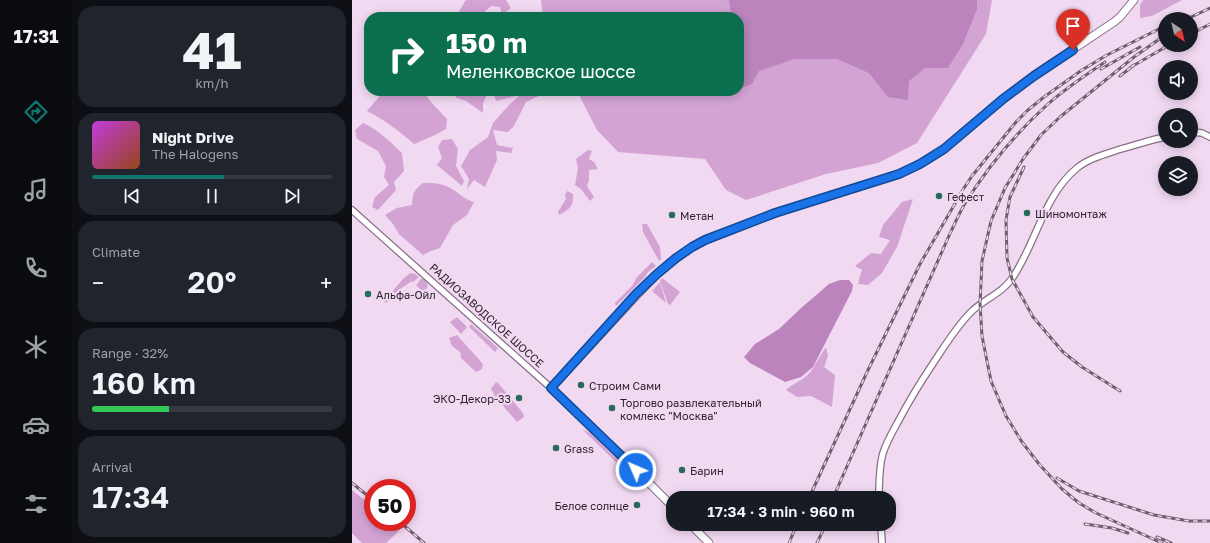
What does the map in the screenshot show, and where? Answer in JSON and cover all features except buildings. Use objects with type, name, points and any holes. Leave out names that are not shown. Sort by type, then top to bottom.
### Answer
[{"type":"main road","points":[[551,388],[636,294],[676,258],[692,247],[705,240],[775,213],[899,174],[920,164],[944,149],[1003,99],[1034,76],[1114,22],[1134,0]]},
{"type":"main road","name":"РАДИОЗАВОДСКОЕ ШОССЕ","points":[[551,388],[666,500]]},
{"type":"main road","points":[[697,531],[709,543]]},
{"type":"street","points":[[1198,133],[1210,137]]},
{"type":"street","points":[[879,491],[880,470],[883,453],[912,397],[960,323],[980,304],[1001,291],[1012,279],[1021,265],[1039,225],[1061,185],[1069,175],[1082,164],[1099,156],[1158,139]]},
{"type":"street","name":"РАДИОЗАВОДСКОЕ ШОССЕ","points":[[352,210],[551,388]]},
{"type":"street","points":[[881,531],[882,543]]},
{"type":"shaded area","points":[[506,0],[511,8],[506,12],[501,12],[500,7],[491,6],[484,12],[459,12],[465,1]]},
{"type":"shaded area","points":[[541,0],[992,0],[986,34],[917,143],[878,163],[826,174],[746,200],[726,190],[705,159],[618,152],[597,130],[580,96],[744,96],[744,12],[542,12]]},
{"type":"shaded area","points":[[729,0],[977,0],[977,9],[963,44],[948,68],[925,68],[909,81],[908,100],[888,97],[869,73],[837,59],[794,59],[759,71],[752,84],[744,87],[744,12],[731,12]]},
{"type":"shaded area","points":[[1143,0],[1182,0],[1152,16],[1140,18],[1140,5]]},
{"type":"shaded area","points":[[380,96],[427,96],[447,119],[446,129],[414,144],[392,126],[367,111]]},
{"type":"shaded area","points":[[455,96],[486,96],[483,104],[483,113],[466,101]]},
{"type":"shaded area","points":[[494,96],[516,96],[496,101]]},
{"type":"shaded area","points":[[519,96],[539,96],[526,102],[514,126],[508,132],[493,130],[497,145],[513,148],[511,153],[496,151],[497,160],[485,187],[474,180],[467,189],[469,179],[461,166],[470,150],[488,137],[493,123]]},
{"type":"shaded area","points":[[363,123],[379,132],[402,153],[404,171],[394,182],[396,190],[378,210],[372,207],[375,197],[389,185],[384,177],[386,166],[378,151],[357,139],[355,130]]},
{"type":"shaded area","points":[[452,139],[458,149],[456,166],[464,181],[462,186],[437,165],[442,158],[438,147],[442,140]]},
{"type":"shaded area","points":[[588,150],[592,151],[589,159],[594,162],[598,169],[589,170],[589,180],[587,186],[594,197],[590,201],[581,189],[575,185],[578,168],[576,159]]},
{"type":"shaded area","points":[[423,183],[441,184],[474,202],[467,215],[453,225],[440,248],[423,255],[399,234],[385,215],[397,208],[412,205],[414,192]]},
{"type":"shaded area","points":[[567,191],[573,194],[572,205],[559,215],[558,212],[566,199],[565,195]]},
{"type":"shaded area","points":[[913,199],[897,247],[882,273],[868,285],[858,284],[862,270],[855,266],[871,253],[881,254],[890,240],[879,237],[883,225],[902,202]]},
{"type":"shaded area","points":[[642,224],[647,224],[660,247],[661,259],[659,261],[643,232]]},
{"type":"shaded area","points":[[652,262],[656,266],[648,272],[645,277],[616,306],[615,303],[632,286],[637,277]]},
{"type":"shaded area","points":[[410,273],[419,277],[400,289],[386,303],[384,301]]},
{"type":"shaded area","points":[[662,278],[680,292],[670,305],[668,304],[660,281]]},
{"type":"shaded area","points":[[421,279],[426,281],[427,285],[424,294],[416,285]]},
{"type":"shaded area","points":[[840,280],[849,280],[853,285],[852,291],[813,367],[801,377],[785,382],[750,363],[744,357],[755,344],[779,329],[829,284]]},
{"type":"shaded area","points":[[660,282],[666,303],[652,291]]},
{"type":"shaded area","points":[[457,317],[467,327],[461,334],[450,322]]},
{"type":"shaded area","points":[[471,324],[498,348],[495,352],[469,327]]},
{"type":"shaded area","points":[[457,335],[483,364],[482,369],[476,372],[461,358],[460,352],[452,346],[449,338]]},
{"type":"shaded area","points":[[826,347],[828,356],[824,367],[835,375],[832,407],[811,396],[797,397],[786,390],[804,378],[813,369]]},
{"type":"shaded area","points":[[496,382],[523,413],[524,417],[517,422],[496,398],[491,389]]},
{"type":"shaded area","points":[[582,429],[590,433],[617,459],[617,463]]},
{"type":"shaded area","points":[[352,490],[364,500],[364,531],[399,531],[386,543],[362,543],[352,533]]},
{"type":"railway","points":[[1198,14],[1210,8]]},
{"type":"railway","points":[[1198,30],[1210,24]]},
{"type":"railway","points":[[812,491],[868,370],[920,264],[972,176],[1016,122],[1044,97],[1082,70],[1107,55],[1158,30]]},
{"type":"railway","points":[[1158,40],[1134,57],[1060,117],[1041,135],[1023,159],[1005,188],[991,221],[982,261],[980,304],[982,336],[991,381],[1006,416],[1022,442],[1039,464],[1062,489],[1079,503],[1096,513],[1162,543]]},
{"type":"railway","points":[[1101,69],[1140,47]]},
{"type":"railway","points":[[1131,67],[1158,51]]},
{"type":"railway","points":[[836,491],[964,205],[992,164],[1036,115],[1055,98],[1105,62]]},
{"type":"railway","points":[[1120,76],[1134,65]]},
{"type":"railway","points":[[1024,167],[1010,197],[1006,220],[1007,258],[1012,279],[1033,317],[1063,352],[1082,367],[1120,391]]},
{"type":"railway","points":[[1057,478],[1079,491],[1154,515],[1189,521],[1210,521]]},
{"type":"railway","points":[[352,483],[364,493]]},
{"type":"railway","points":[[1085,524],[1112,528],[1128,533]]},
{"type":"railway","points":[[410,531],[424,543]]},
{"type":"railway","points":[[789,543],[794,531]]},
{"type":"railway","points":[[817,543],[823,531]]},
{"type":"railway","points":[[1157,537],[1171,543]]},
{"type":"place","name":"Гефест","points":[[939,196]]},
{"type":"place","name":"Шиномонтаж","points":[[1027,213]]},
{"type":"place","name":"Метан","points":[[672,215]]},
{"type":"place","name":"Альфа-Ойл","points":[[368,294]]},
{"type":"place","name":"Строим Сами","points":[[581,385]]},
{"type":"place","name":"ЭКО-Декор-33","points":[[519,398]]},
{"type":"place","name":"Торгово развлекательный комлекс \"Москва\"","points":[[612,408]]},
{"type":"place","name":"Grass","points":[[556,448]]},
{"type":"place","name":"Барин","points":[[682,470]]},
{"type":"place","name":"Белое солнце","points":[[637,505]]},
{"type":"route","points":[[636,470],[551,388],[636,294],[676,258],[705,240],[775,213],[899,174],[920,164],[944,149],[1003,99],[1073,50]]}]
